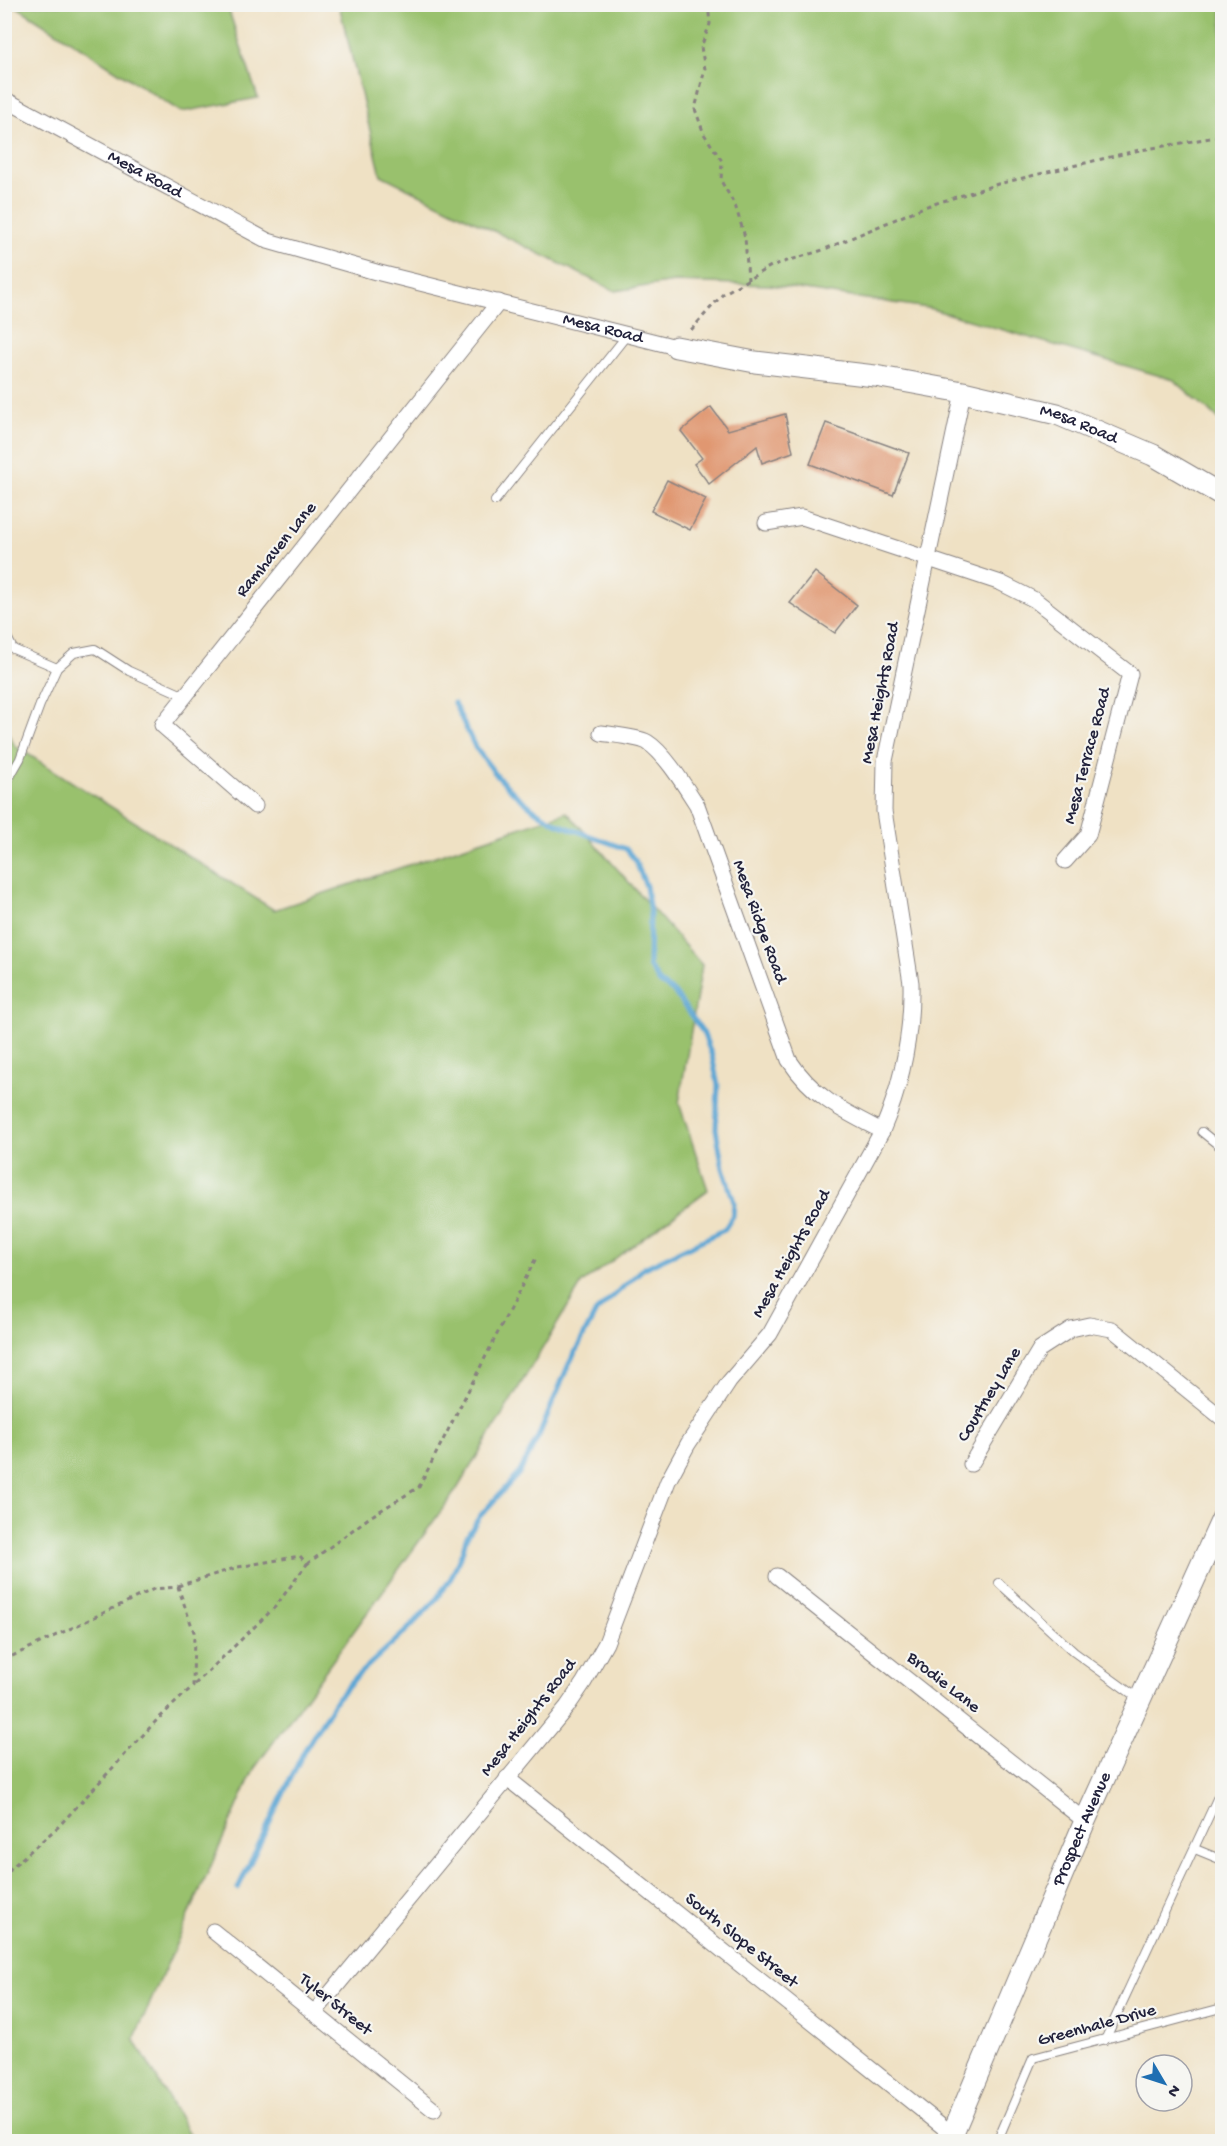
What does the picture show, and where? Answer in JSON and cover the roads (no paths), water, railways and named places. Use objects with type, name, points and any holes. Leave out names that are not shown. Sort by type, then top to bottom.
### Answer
[{"type":"street","name":"Mesa Road","points":[[4,99],[268,241],[376,272],[676,347],[755,362],[875,376],[963,392],[1058,414],[1153,455],[1222,495]]},
{"type":"street","name":"Ramhaven Lane","points":[[255,806],[162,725],[498,302]]},
{"type":"street","name":"Mesa Heights Road","points":[[314,2013],[567,1707],[596,1663],[606,1643],[668,1481],[710,1408],[770,1334],[882,1131],[906,1061],[912,1009],[911,983],[884,811],[885,761],[963,392]]},
{"type":"street","points":[[766,523],[802,517],[929,558]]},
{"type":"street","name":"Mesa Terrace Road","points":[[929,558],[1001,583],[1035,600],[1131,674],[1088,835],[1065,861]]},
{"type":"street","name":"Mesa Ridge Road","points":[[601,733],[647,742],[668,762],[680,778],[697,805],[789,1060],[810,1088],[825,1100],[882,1131]]},
{"type":"street","name":"Courtney Lane","points":[[971,1464],[1040,1349],[1071,1329],[1089,1325],[1112,1329],[1222,1418]]},
{"type":"street","name":"Prospect Avenue","points":[[951,2138],[1085,1821],[1222,1519]]},
{"type":"street","name":"Brodie Lane","points":[[777,1576],[1085,1821]]},
{"type":"street","name":"South Slope Street","points":[[507,1779],[951,2138]]},
{"type":"street","name":"Tyler Street","points":[[213,1931],[434,2110]]},
{"type":"lane","points":[[495,501],[627,335]]},
{"type":"lane","points":[[4,631],[13,649],[57,668]]},
{"type":"lane","points":[[4,787],[20,759],[40,705],[57,668],[74,653],[95,649],[129,671],[185,696]]},
{"type":"lane","points":[[1202,1132],[1222,1148]]},
{"type":"lane","points":[[999,1583],[1074,1652],[1140,1700]]},
{"type":"lane","points":[[1105,2040],[1222,1788]]},
{"type":"lane","points":[[1195,1849],[1222,1860]]},
{"type":"lane","name":"Greenhale Drive","points":[[997,2142],[1033,2058],[1222,2008]]},
{"type":"waterway","points":[[238,1888],[304,1751],[337,1698],[435,1601],[451,1578],[466,1538],[480,1516],[520,1472],[540,1433],[568,1366],[596,1312],[644,1268],[724,1230],[733,1216],[734,1202],[723,1168],[716,1129],[718,1085],[712,1056],[703,1032],[674,992],[660,983],[649,966],[650,912],[646,886],[635,860],[626,849],[558,824],[536,811],[516,795],[498,777],[475,747],[454,703]]}]
